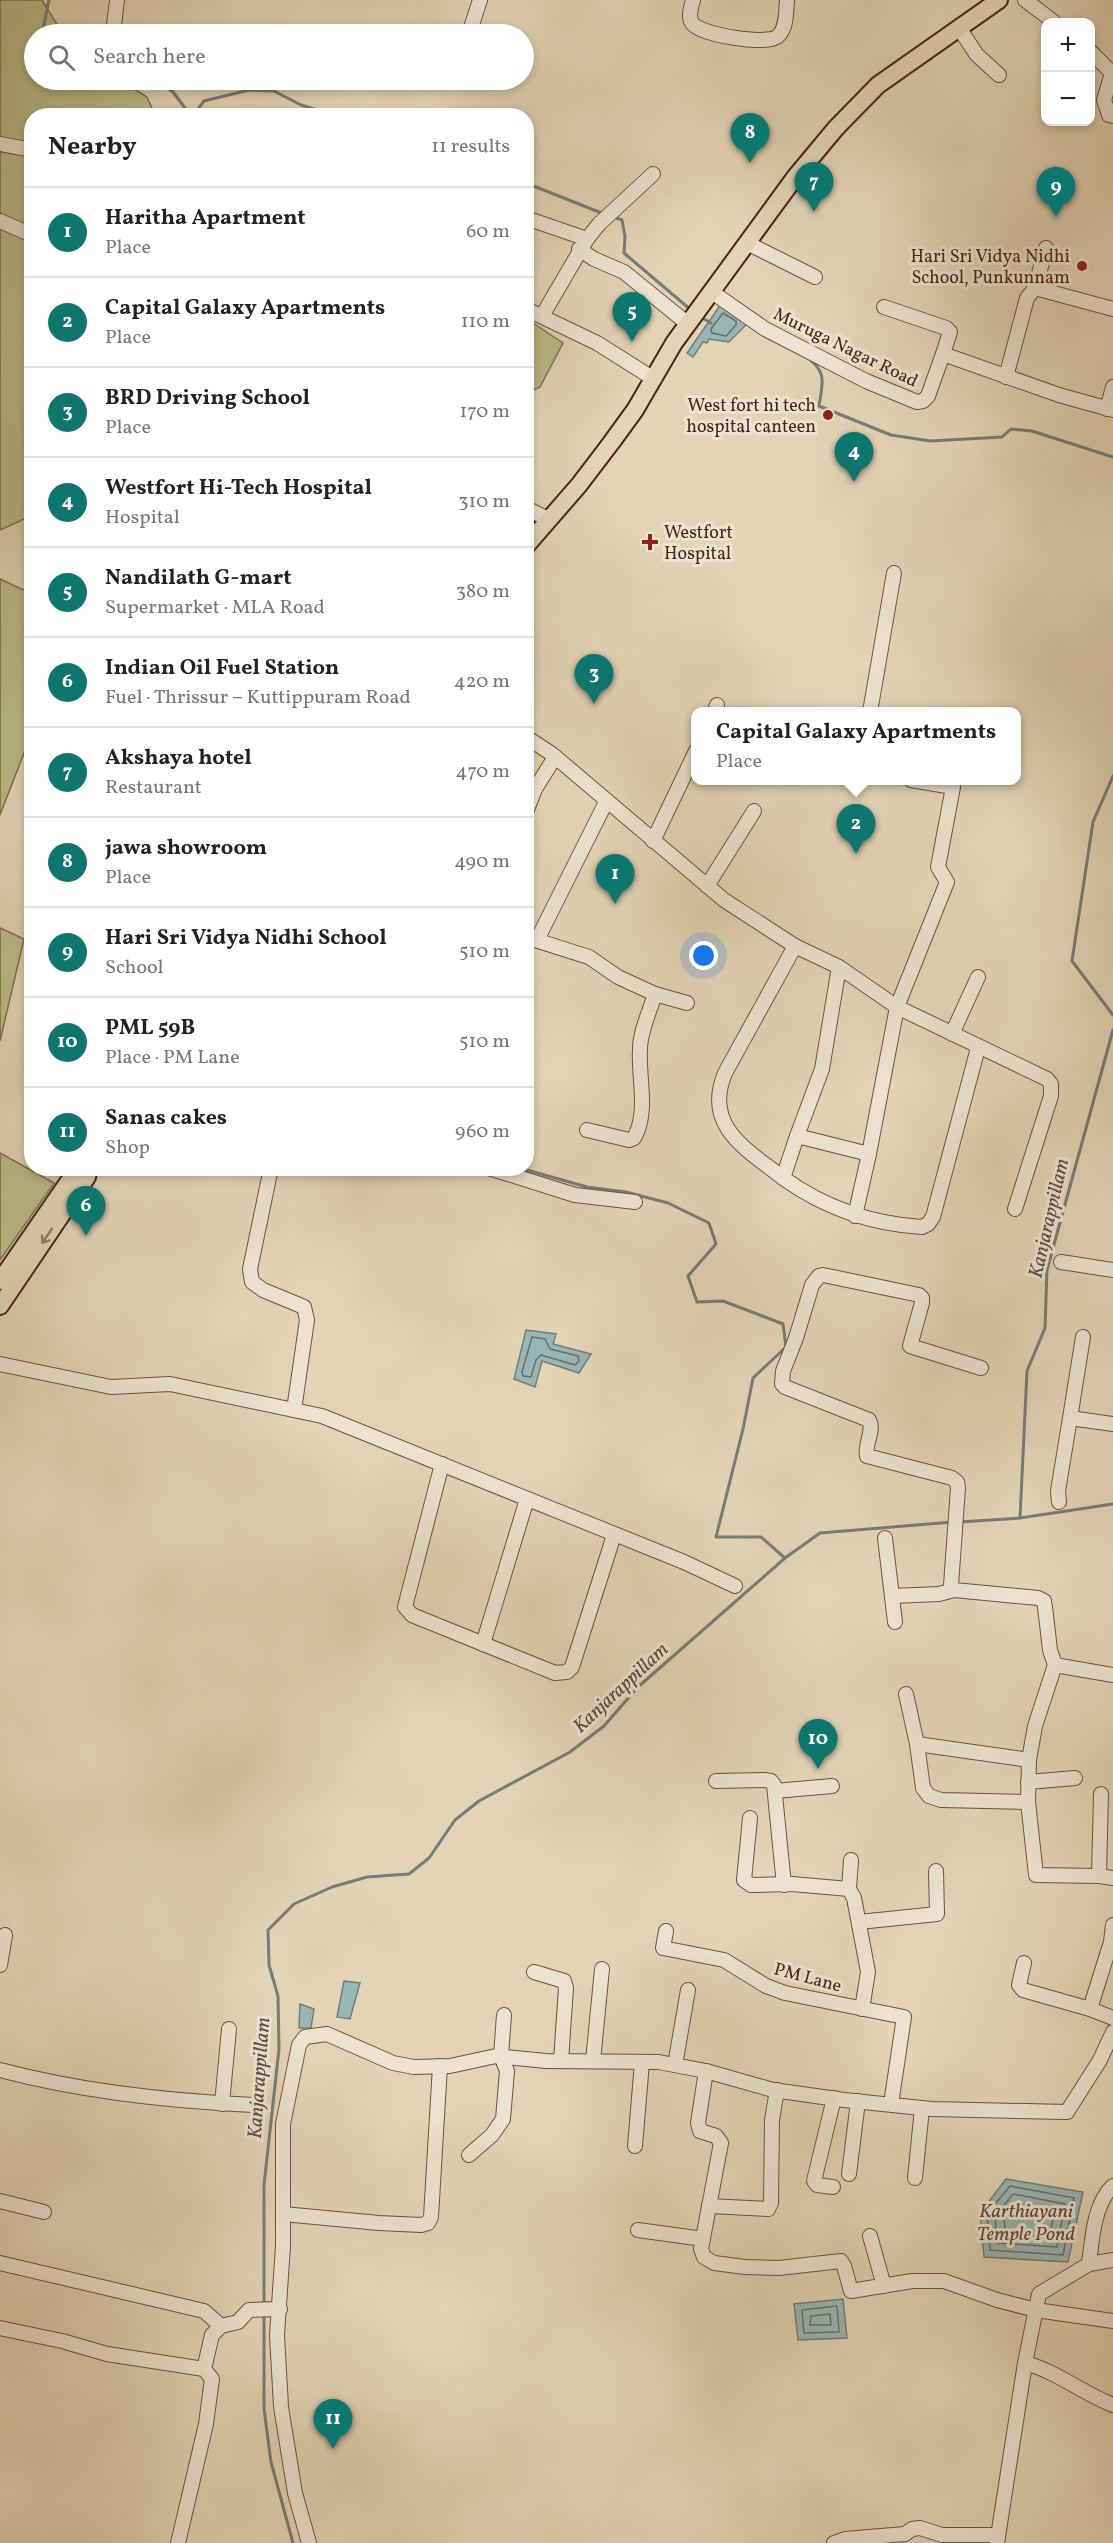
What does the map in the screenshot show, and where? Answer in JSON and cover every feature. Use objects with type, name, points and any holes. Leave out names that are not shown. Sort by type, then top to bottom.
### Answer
[{"type":"main road","points":[[534,536],[579,485],[611,443],[693,317],[796,176],[836,128],[878,85],[999,0]]},
{"type":"main road","points":[[0,1281],[72,1176]]},
{"type":"main road","points":[[0,1306],[87,1176]]},
{"type":"street","points":[[114,24],[117,0]]},
{"type":"street","points":[[472,24],[480,0]]},
{"type":"street","points":[[693,0],[690,18],[694,26],[704,31],[749,40],[771,40],[779,36],[784,25],[787,0]]},
{"type":"street","points":[[1025,0],[1049,18]]},
{"type":"street","points":[[959,28],[977,55],[999,75]]},
{"type":"street","points":[[1095,56],[1113,72],[1104,100],[1110,115],[1113,116]]},
{"type":"street","points":[[0,144],[24,148]]},
{"type":"street","points":[[542,316],[583,244],[608,215],[653,174]]},
{"type":"street","points":[[0,221],[24,232]]},
{"type":"street","points":[[534,222],[583,244],[594,259],[624,272],[693,317]]},
{"type":"street","points":[[747,243],[815,277]]},
{"type":"street","points":[[1006,377],[1027,298],[1035,288],[1046,248]]},
{"type":"street","points":[[1035,288],[1113,309]]},
{"type":"street","name":"Muruga Nagar Road","points":[[712,292],[765,329],[866,381],[917,402],[923,401],[928,396],[943,354]]},
{"type":"street","points":[[884,308],[946,328],[950,332],[943,354],[1006,377],[1110,410],[1113,387]]},
{"type":"street","points":[[534,312],[597,343],[654,379]]},
{"type":"street","points":[[534,512],[548,519]]},
{"type":"street","points":[[871,707],[894,573]]},
{"type":"street","points":[[534,743],[555,757],[707,886],[795,946],[840,967],[897,1008],[1047,1079],[1051,1084],[1051,1096],[1015,1209]]},
{"type":"street","points":[[534,792],[555,757]]},
{"type":"street","points":[[653,842],[691,762]]},
{"type":"street","points":[[855,1216],[897,1008],[947,882],[938,867],[954,785]]},
{"type":"street","points":[[534,935],[606,802]]},
{"type":"street","points":[[707,886],[754,811]]},
{"type":"street","points":[[534,940],[589,957],[618,977],[655,994],[687,1003]]},
{"type":"street","points":[[795,946],[725,1073],[718,1093],[723,1122],[731,1135],[803,1192],[855,1216],[888,1225],[922,1227],[928,1224],[933,1217],[978,1048]]},
{"type":"street","points":[[783,1178],[822,1069],[840,967]]},
{"type":"street","points":[[952,1034],[978,977]]},
{"type":"street","points":[[587,1130],[629,1140],[634,1138],[638,1132],[642,1112],[640,1048],[655,994]]},
{"type":"street","points":[[797,1136],[869,1154]]},
{"type":"street","points":[[269,1176],[250,1269],[252,1282],[263,1290],[304,1307],[307,1320],[294,1410]]},
{"type":"street","points":[[514,1176],[575,1195],[635,1202]]},
{"type":"street","points":[[1061,1262],[1113,1270]]},
{"type":"street","points":[[954,1590],[951,1585],[957,1482],[952,1478],[867,1455],[866,1450],[872,1425],[869,1420],[785,1387],[782,1380],[812,1285],[819,1276],[823,1275],[919,1295],[922,1302],[910,1347],[981,1368]]},
{"type":"street","points":[[1059,1502],[1058,1491],[1083,1337]]},
{"type":"street","points":[[0,1364],[111,1387],[170,1384],[322,1416],[684,1562],[735,1586]]},
{"type":"street","points":[[1070,1418],[1113,1424]]},
{"type":"street","points":[[442,1464],[405,1607],[412,1615],[555,1672],[567,1672],[572,1666],[614,1535]]},
{"type":"street","points":[[483,1644],[527,1499]]},
{"type":"street","points":[[885,1538],[895,1622]]},
{"type":"street","points":[[891,1596],[939,1594],[954,1590],[1038,1598],[1044,1601],[1055,1665],[1035,1726],[1029,1760],[1028,1802],[1036,1875],[1106,1877],[1101,1794]]},
{"type":"street","points":[[1055,1665],[1113,1675]]},
{"type":"street","points":[[906,1694],[917,1744],[921,1778],[925,1792],[929,1796],[941,1800],[1028,1802]]},
{"type":"street","points":[[917,1744],[1029,1760]]},
{"type":"street","points":[[1028,1782],[1076,1778]]},
{"type":"street","points":[[716,1781],[764,1779],[771,1781],[775,1791],[784,1885]]},
{"type":"street","points":[[775,1791],[832,1786]]},
{"type":"street","points":[[750,1818],[744,1880],[751,1885],[849,1889]]},
{"type":"street","name":"PM Lane","points":[[851,1860],[849,1889],[854,1898],[868,1972],[862,2009]]},
{"type":"street","points":[[859,1922],[937,1914],[936,1871]]},
{"type":"street","points":[[1090,2009],[1111,1942],[1113,1925]]},
{"type":"street","name":"PM Lane","points":[[666,1931],[663,1948],[724,1960],[766,1986],[785,1993],[904,2017],[891,2104]]},
{"type":"street","points":[[0,1965],[4,1935]]},
{"type":"street","points":[[1024,1963],[1019,1985],[1023,1990],[1113,2018]]},
{"type":"street","points":[[593,2061],[602,1969]]},
{"type":"street","points":[[534,1972],[564,1981],[566,1988],[561,2061]]},
{"type":"street","points":[[675,2065],[688,1990]]},
{"type":"street","points":[[469,2155],[492,2135],[503,2118],[507,2071],[501,2056],[504,2015]]},
{"type":"street","points":[[222,2104],[229,2029]]},
{"type":"street","points":[[309,2543],[295,2493],[281,2407],[277,2309],[283,2214],[283,2124],[299,2045],[305,2037],[327,2034],[393,2063],[414,2067],[440,2066],[501,2056],[561,2061],[642,2062],[706,2071],[777,2090],[858,2101],[922,2108],[1067,2112],[1108,2057],[1113,2032]]},
{"type":"street","points":[[635,2146],[642,2062]]},
{"type":"street","points":[[283,2214],[379,2223],[421,2225],[428,2223],[431,2217],[440,2066]]},
{"type":"street","points":[[0,2070],[46,2082],[169,2101],[253,2105]]},
{"type":"street","points":[[706,2071],[698,2123],[700,2131],[716,2136],[721,2143],[701,2249],[704,2257],[714,2263],[779,2268],[835,2260],[841,2261],[844,2266],[851,2291],[912,2281],[944,2281],[997,2300],[1036,2310],[1113,2321]]},
{"type":"street","points":[[709,2206],[768,2209],[771,2203],[772,2120],[777,2090]]},
{"type":"street","points":[[833,2187],[817,2185],[814,2181],[834,2098]]},
{"type":"street","points":[[849,2174],[858,2101]]},
{"type":"street","points":[[915,2178],[922,2108]]},
{"type":"street","points":[[1089,2264],[1096,2221],[1107,2192],[1113,2186]]},
{"type":"street","points":[[0,2201],[44,2212]]},
{"type":"street","points":[[638,2229],[703,2239]]},
{"type":"street","points":[[870,2236],[884,2286]]},
{"type":"street","points":[[834,2543],[846,2539],[904,2534],[912,2529],[920,2528],[942,2535],[998,2539],[1025,2363],[1039,2294],[1089,2264],[1113,2260]]},
{"type":"street","points":[[0,2263],[204,2311],[221,2326]]},
{"type":"street","points":[[204,2369],[212,2334],[221,2326],[238,2322],[254,2308],[277,2309]]},
{"type":"street","points":[[0,2328],[62,2341],[107,2355],[204,2369],[212,2379],[206,2424],[178,2543]]},
{"type":"street","points":[[1025,2363],[1046,2369],[1097,2399],[1113,2405]]},
{"type":"green space","points":[[0,0],[42,0],[57,24],[24,24],[24,90],[136,90],[147,97],[152,108],[24,108],[24,519],[0,530]]},
{"type":"green space","points":[[534,324],[563,343],[540,387],[534,390]]},
{"type":"green space","points":[[0,579],[24,590],[24,753],[0,815]]},
{"type":"green space","points":[[0,928],[24,939],[0,1041]]},
{"type":"green space","points":[[0,1153],[24,1166],[24,1176],[41,1176],[54,1183],[0,1260]]},
{"type":"water","points":[[721,304],[749,322],[729,342],[709,339],[707,343],[703,342],[693,357],[687,353]]},
{"type":"water","points":[[526,1330],[556,1334],[553,1344],[591,1354],[579,1373],[542,1361],[535,1387],[514,1379]]},
{"type":"water","points":[[344,1981],[360,1983],[350,2019],[337,2017]]},
{"type":"water","points":[[300,2004],[314,2009],[311,2028],[299,2028]]},
{"type":"water","name":"Karthiayani Temple Pond","points":[[1006,2179],[1083,2192],[1068,2262],[984,2257],[980,2213]]},
{"type":"water","points":[[843,2299],[847,2338],[798,2340],[794,2304]]},
{"type":"waterway","points":[[44,24],[49,0]]},
{"type":"waterway","points":[[170,90],[185,108]]},
{"type":"waterway","points":[[199,108],[204,101],[249,90]]},
{"type":"waterway","points":[[249,90],[274,91],[311,108]]},
{"type":"waterway","points":[[534,186],[604,214]]},
{"type":"waterway","points":[[613,217],[622,220],[625,236],[624,253],[691,310]]},
{"type":"waterway","points":[[699,316],[711,323]]},
{"type":"waterway","points":[[808,358],[821,374],[819,406],[891,435],[930,441],[1002,437],[1011,429],[1032,431],[1113,457]]},
{"type":"waterway","name":"Kanjarappillam","points":[[1113,776],[1093,822],[1072,961],[1113,1015]]},
{"type":"waterway","name":"Kanjarappillam","points":[[959,1522],[1020,1518],[1027,1371],[1045,1328],[1047,1270],[1113,1030]]},
{"type":"waterway","points":[[534,1172],[587,1187],[626,1192],[668,1203],[709,1223],[716,1244],[688,1276],[697,1302],[723,1301],[783,1324],[786,1347],[753,1378],[743,1429],[716,1537],[761,1537],[785,1558]]},
{"type":"waterway","points":[[1020,1518],[1113,1504]]},
{"type":"waterway","name":"Kanjarappillam","points":[[264,2307],[264,2185],[279,2049],[278,1996],[269,1965],[268,1930],[294,1904],[332,1887],[367,1877],[409,1874],[429,1858],[455,1820],[479,1801],[570,1752],[604,1726],[638,1687],[785,1558],[820,1533],[953,1522]]},
{"type":"waterway","name":"Kanjarappillam","points":[[264,2314],[264,2409],[271,2462],[293,2543]]},
{"type":"place","name":"jawa showroom","points":[[750,163]]},
{"type":"place","name":"Akshaya hotel","points":[[814,212]]},
{"type":"place","name":"Hari Sri Vidya Nidhi School","points":[[1056,217]]},
{"type":"place","name":"Hari Sri Vidya Nidhi School, Punkunnam","points":[[1082,266]]},
{"type":"place","name":"Nandilath G-mart","points":[[632,342]]},
{"type":"place","name":"West fort hi tech hospital canteen","points":[[828,415]]},
{"type":"place","name":"Westfort Hi-Tech Hospital","points":[[854,482]]},
{"type":"place","name":"Westfort Hospital","points":[[650,542]]},
{"type":"place","name":"BRD Driving School","points":[[594,704]]},
{"type":"place","name":"Capital Galaxy Apartments","points":[[856,854]]},
{"type":"place","name":"Haritha Apartment","points":[[615,904]]},
{"type":"place","name":"Indian Oil Fuel Station","points":[[86,1236]]},
{"type":"place","name":"PML 59B","points":[[818,1769]]},
{"type":"place","name":"Sanas cakes","points":[[333,2449]]}]
